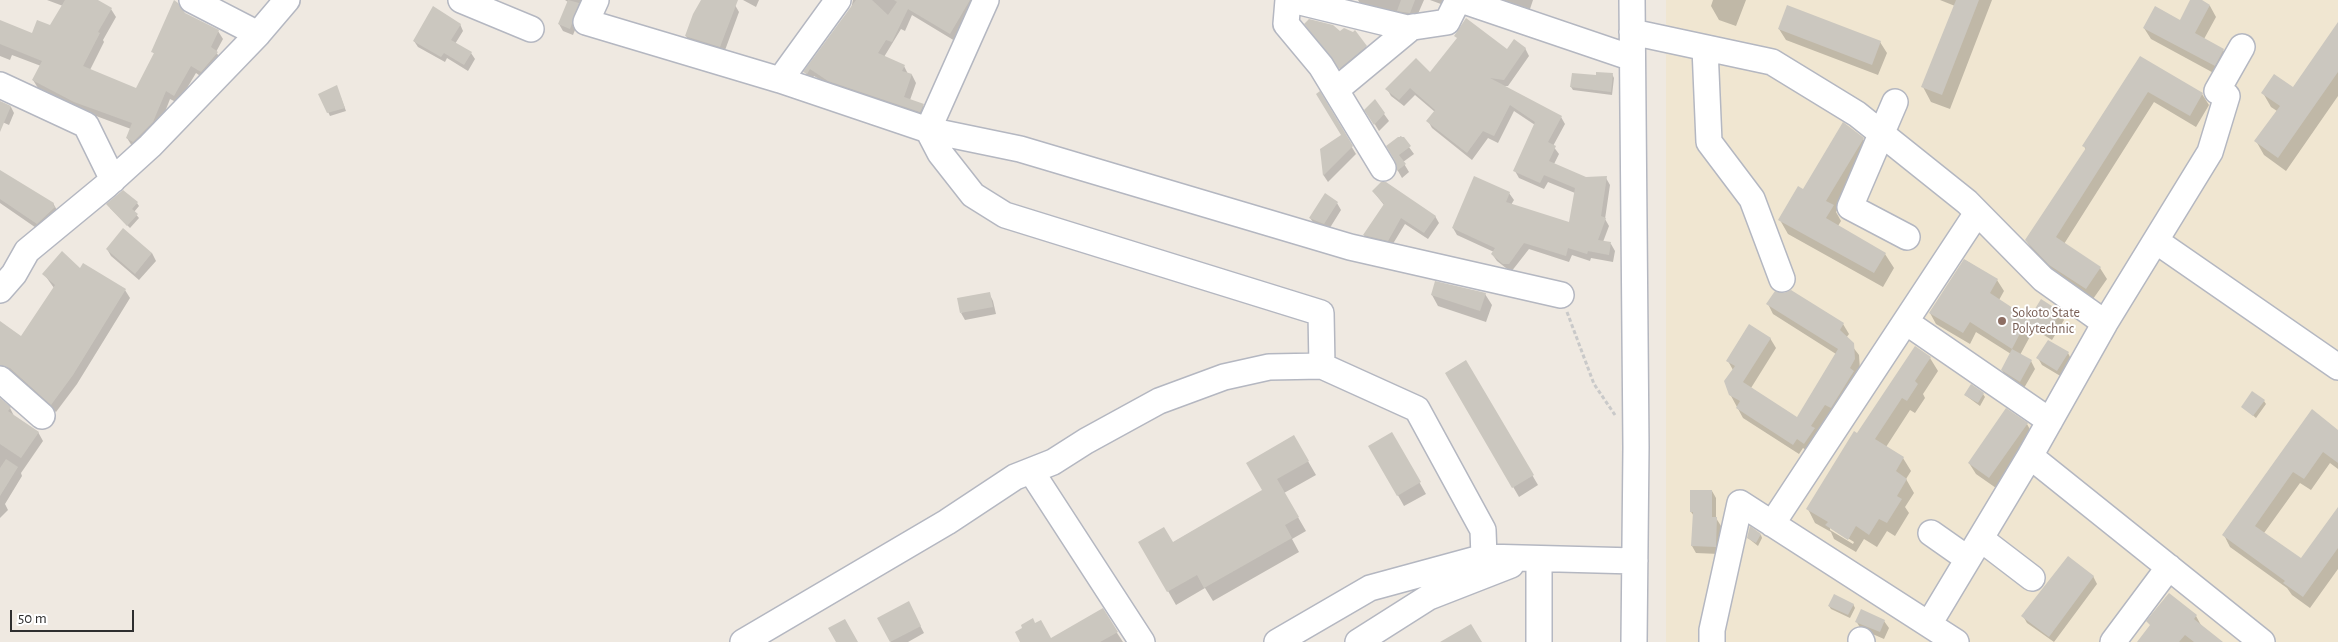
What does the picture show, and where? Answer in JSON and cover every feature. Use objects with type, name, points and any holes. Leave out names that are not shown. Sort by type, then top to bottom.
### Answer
[{"type":"street","points":[[192,0],[258,34]]},
{"type":"street","points":[[5,276],[27,251],[113,180],[150,146],[258,34],[287,0]]},
{"type":"street","points":[[461,0],[531,29]]},
{"type":"street","points":[[596,0],[586,22],[780,80],[928,130],[1020,149],[1350,247],[1561,295]]},
{"type":"street","points":[[780,80],[838,0]]},
{"type":"street","points":[[928,130],[986,0]]},
{"type":"street","points":[[1288,0],[1286,24],[1322,66],[1383,168]]},
{"type":"street","points":[[1292,0],[1408,28],[1447,22],[1459,0],[1632,58]]},
{"type":"street","points":[[1632,0],[1636,447],[1634,642]]},
{"type":"street","points":[[1336,90],[1412,27]]},
{"type":"street","points":[[1632,32],[1772,62],[1857,114],[1977,213],[2043,280],[2105,323]]},
{"type":"street","points":[[1712,642],[1712,630],[1740,503],[1942,635],[1974,549],[2030,456],[2105,323],[2210,152],[2227,96],[2218,91],[2242,47]]},
{"type":"street","points":[[1705,48],[1709,142],[1752,199],[1782,280]]},
{"type":"street","points":[[0,84],[86,125],[113,180]]},
{"type":"street","points":[[1895,102],[1850,207],[1907,237]]},
{"type":"street","points":[[928,130],[940,153],[973,194],[1005,215],[1321,313],[1322,366]]},
{"type":"street","points":[[1772,524],[1977,213]]},
{"type":"street","points":[[2156,241],[2338,367]]},
{"type":"street","points":[[1906,322],[2050,421]]},
{"type":"street","points":[[744,642],[947,522],[1014,477],[1052,462],[1159,401],[1224,377],[1269,367],[1322,366],[1417,409],[1483,530],[1484,558]]},
{"type":"street","points":[[0,379],[42,416]]},
{"type":"street","points":[[2030,456],[2262,642]]},
{"type":"street","points":[[1031,471],[1142,642]]},
{"type":"street","points":[[1931,533],[1974,549],[2032,578]]},
{"type":"street","points":[[1276,642],[1370,588],[1484,558],[1634,562]]},
{"type":"street","points":[[1358,642],[1429,597],[1532,560]]},
{"type":"street","points":[[1532,560],[1539,642]]},
{"type":"street","points":[[2113,642],[2169,567]]},
{"type":"path","points":[[1561,295],[1594,384],[1636,447]]},
{"type":"shaded area","name":"Sokoto State Polytechnic","points":[[1666,0],[2338,0],[2338,642],[1666,642]]},
{"type":"building","points":[[65,0],[98,0],[112,8],[98,32],[100,33],[83,66],[136,88],[154,53],[151,52],[174,0],[185,13],[219,30],[211,47],[218,52],[201,72],[191,66],[174,96],[166,91],[153,122],[133,142],[126,138],[132,123],[74,102],[32,80],[42,61],[0,44],[0,20],[32,33],[37,20],[50,25]]},
{"type":"building","points":[[568,0],[579,3],[570,29],[558,24]]},
{"type":"building","points":[[701,0],[738,0],[720,47],[685,36],[693,14]]},
{"type":"building","points":[[856,0],[872,0],[888,15],[897,2],[894,0],[970,0],[950,34],[908,9],[892,42],[886,40],[878,53],[905,65],[902,71],[912,74],[904,97],[924,104],[920,112],[828,81],[810,69],[807,74],[803,72]]},
{"type":"building","points":[[1401,0],[1415,0],[1410,13],[1397,11]]},
{"type":"building","points":[[1956,0],[1979,0],[1942,95],[1921,87]]},
{"type":"building","points":[[2190,0],[2202,0],[2210,5],[2195,33],[2224,49],[2215,66],[2143,28],[2155,6],[2180,20]]},
{"type":"building","points":[[1787,5],[1881,41],[1872,65],[1778,29]]},
{"type":"building","points":[[433,6],[461,24],[451,40],[472,52],[464,65],[444,53],[441,57],[413,41]]},
{"type":"building","points":[[1466,18],[1507,49],[1514,39],[1526,48],[1504,80],[1490,78],[1562,116],[1548,142],[1556,146],[1549,161],[1586,177],[1607,176],[1601,216],[1606,218],[1598,240],[1611,242],[1609,255],[1588,251],[1587,254],[1568,248],[1566,256],[1524,243],[1509,264],[1503,264],[1491,254],[1495,248],[1452,228],[1474,176],[1510,192],[1506,202],[1569,222],[1575,188],[1544,175],[1540,183],[1513,171],[1535,122],[1510,105],[1494,136],[1483,131],[1467,153],[1426,121],[1435,110],[1410,88],[1399,100],[1385,89],[1416,58],[1430,72],[1457,38],[1454,36]]},
{"type":"building","points":[[1309,19],[1333,25],[1340,31],[1344,28],[1353,32],[1355,30],[1367,46],[1339,69],[1304,24]]},
{"type":"building","points":[[2338,22],[2338,72],[2278,158],[2254,141],[2280,106],[2261,93],[2274,74],[2293,87]]},
{"type":"building","points":[[2140,56],[2203,93],[2190,116],[2148,92],[2056,237],[2101,267],[2086,289],[2049,265],[2025,240],[2086,148],[2082,146]]},
{"type":"building","points":[[1596,72],[1613,73],[1611,92],[1570,87],[1572,73],[1596,75]]},
{"type":"building","points":[[337,85],[345,108],[327,113],[318,94]]},
{"type":"building","points":[[1320,91],[1353,146],[1323,176],[1320,149],[1341,135],[1316,94]]},
{"type":"building","points":[[1375,99],[1385,113],[1374,125],[1364,110]]},
{"type":"building","points":[[0,101],[11,106],[0,132]]},
{"type":"building","points":[[1843,122],[1864,138],[1826,201],[1834,205],[1826,218],[1886,253],[1874,273],[1778,220],[1798,186],[1803,189]]},
{"type":"building","points":[[1398,137],[1404,137],[1411,146],[1399,155],[1406,164],[1397,171],[1395,161],[1386,146]]},
{"type":"building","points":[[0,170],[54,203],[55,207],[37,224],[0,199]]},
{"type":"building","points":[[1381,182],[1386,182],[1436,216],[1424,233],[1401,218],[1388,241],[1363,235],[1384,204],[1372,191]]},
{"type":"building","points":[[123,190],[138,202],[132,209],[138,214],[127,226],[106,204]]},
{"type":"building","points":[[1325,193],[1338,202],[1324,224],[1309,218]]},
{"type":"building","points":[[123,228],[152,253],[135,274],[106,249]]},
{"type":"building","points":[[62,251],[80,268],[83,263],[126,289],[73,375],[51,405],[10,368],[0,365],[0,321],[21,336],[55,285],[42,274]]},
{"type":"building","points":[[1964,259],[1998,279],[1990,293],[2028,318],[2012,349],[1970,322],[1963,333],[1929,313]]},
{"type":"building","points":[[1435,281],[1486,293],[1480,311],[1431,295]]},
{"type":"building","points":[[1791,290],[1844,323],[1840,330],[1854,343],[1855,359],[1850,368],[1854,371],[1831,408],[1825,405],[1811,426],[1815,428],[1804,444],[1797,439],[1793,445],[1736,408],[1740,401],[1729,395],[1724,381],[1735,366],[1726,361],[1749,324],[1771,338],[1743,382],[1797,417],[1838,349],[1766,304],[1775,291],[1784,293]]},
{"type":"building","points":[[990,292],[993,307],[960,313],[957,298]]},
{"type":"building","points":[[2041,299],[2061,312],[2047,334],[2027,322]]},
{"type":"building","points":[[2048,340],[2069,352],[2057,371],[2036,358]]},
{"type":"building","points":[[1915,346],[1931,357],[1915,381],[1918,384],[1907,401],[1902,398],[1875,439],[1904,457],[1896,471],[1907,479],[1897,496],[1902,499],[1887,523],[1879,519],[1869,535],[1856,526],[1848,540],[1825,525],[1828,522],[1806,509],[1854,431],[1857,433]]},
{"type":"building","points":[[2012,349],[2032,360],[2020,382],[2001,370]]},
{"type":"building","points":[[1466,360],[1534,475],[1512,488],[1445,373]]},
{"type":"building","points":[[1971,384],[1984,393],[1978,403],[1964,395]]},
{"type":"building","points":[[2252,391],[2265,400],[2253,416],[2241,407]]},
{"type":"building","points":[[0,398],[11,407],[8,411],[39,432],[21,458],[0,444]]},
{"type":"building","points":[[2006,408],[2028,423],[1989,478],[1968,463]]},
{"type":"building","points":[[2312,409],[2338,430],[2338,463],[2323,452],[2304,479],[2293,472],[2255,526],[2301,558],[2338,507],[2338,548],[2303,597],[2283,583],[2285,581],[2222,535]]},
{"type":"building","points":[[1392,432],[1421,482],[1397,496],[1368,446]]},
{"type":"building","points":[[1294,435],[1309,461],[1277,479],[1299,517],[1285,525],[1292,538],[1204,588],[1197,575],[1167,592],[1138,542],[1164,527],[1173,542],[1262,490],[1246,463]]},
{"type":"building","points":[[6,459],[18,467],[0,496],[0,468]]},
{"type":"building","points":[[1690,490],[1712,490],[1712,517],[1717,517],[1716,547],[1691,546],[1693,512],[1690,512]]},
{"type":"building","points":[[1750,526],[1761,534],[1756,543],[1747,538]]},
{"type":"building","points":[[2068,556],[2094,576],[2049,637],[2021,616]]},
{"type":"building","points":[[2169,593],[2197,615],[2194,619],[2223,642],[2194,642],[2185,635],[2179,642],[2137,642],[2150,625],[2146,621]]},
{"type":"building","points":[[1834,594],[1854,604],[1848,615],[1828,606]]},
{"type":"building","points":[[909,601],[921,626],[890,642],[877,618]]},
{"type":"building","points":[[1103,608],[1118,632],[1100,642],[1020,642],[1015,632],[1022,628],[1021,625],[1033,618],[1035,623],[1041,620],[1051,638]]},
{"type":"building","points":[[1861,609],[1885,620],[1880,632],[1855,622]]},
{"type":"building","points":[[845,619],[858,642],[836,642],[828,628]]},
{"type":"building","points":[[1471,624],[1482,642],[1440,642]]},
{"type":"place","name":"Sokoto State Polytechnic","points":[[2002,321]]}]
